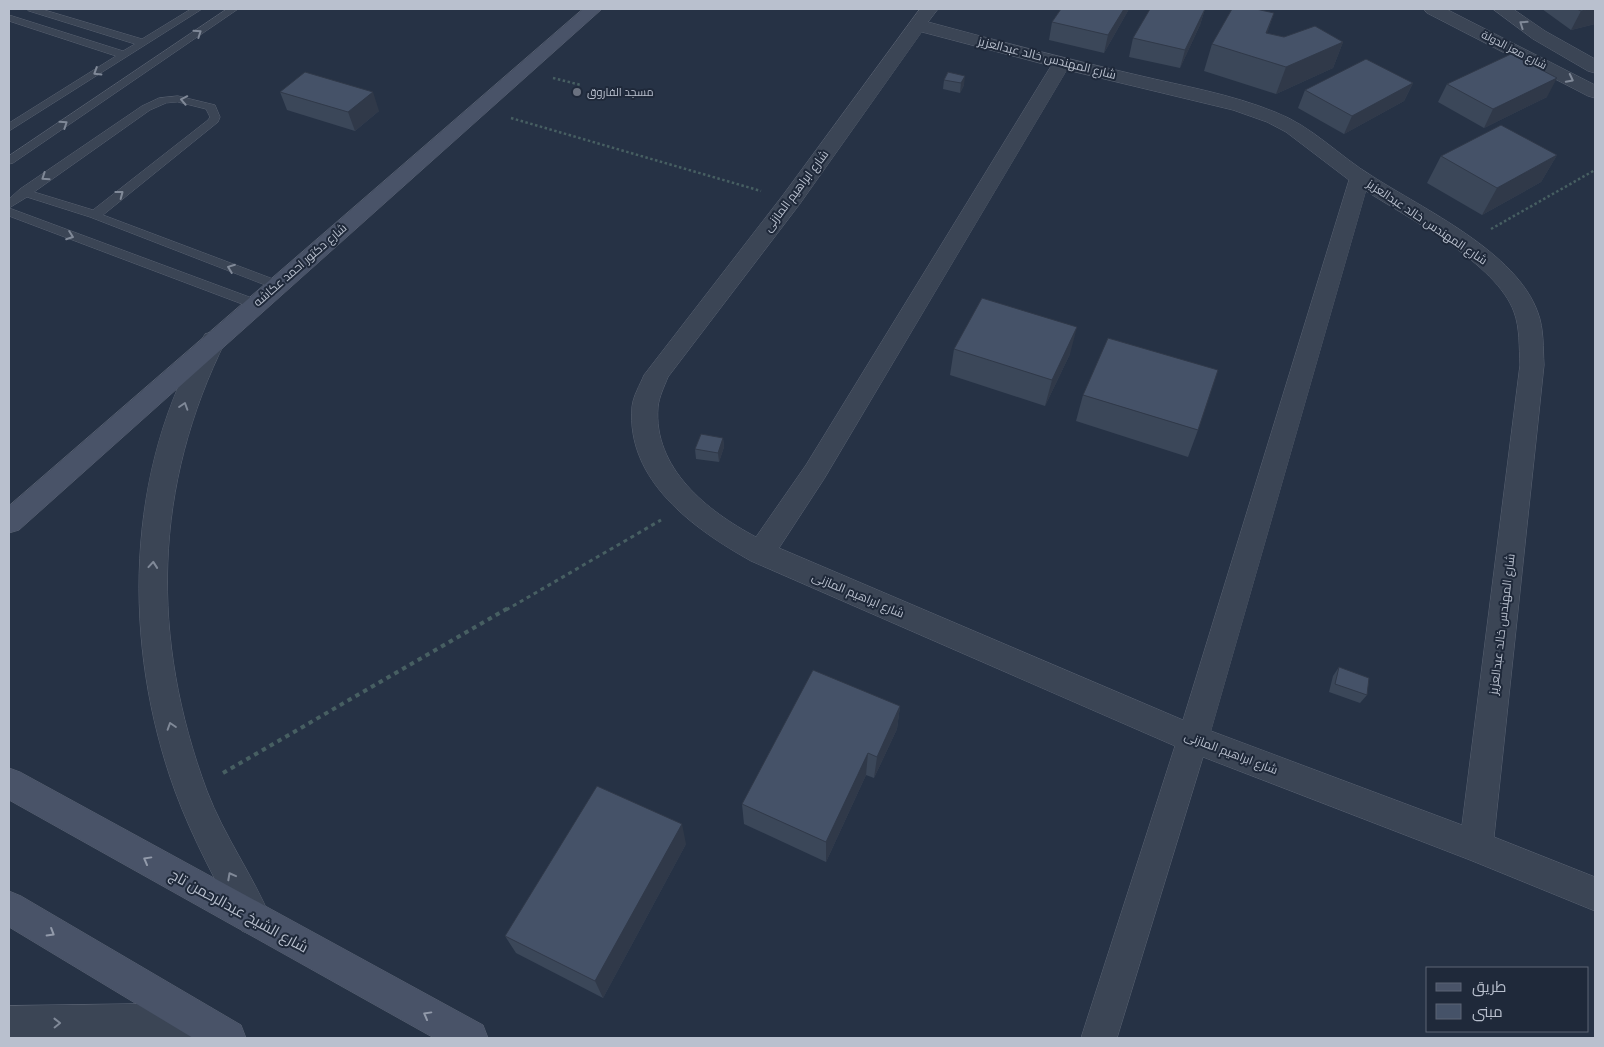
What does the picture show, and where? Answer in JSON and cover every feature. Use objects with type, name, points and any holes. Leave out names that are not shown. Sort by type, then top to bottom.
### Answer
[{"type":"street","name":"شارع دكتور احمد عكاشه","points":[[9,522],[592,9]]},
{"type":"street","name":"شارع معز الدولة","points":[[1433,9],[1595,92]]},
{"type":"street","name":"شارع معز الدولة","points":[[1502,9],[1539,35],[1595,67]]},
{"type":"street","name":"شارع المهندس خالد عبدالعزيز","points":[[923,17],[1062,63],[1240,106],[1267,115],[1292,128],[1360,177],[1486,260],[1506,281],[1524,306],[1530,330],[1532,365],[1476,846]]},
{"type":"street","name":"شارع ابراهيم المازنى","points":[[923,17],[790,200],[656,375],[645,407],[646,441],[661,475],[689,504],[732,538],[761,553],[1193,739],[1476,846],[1595,894]]},
{"type":"street","points":[[761,553],[815,472],[1062,63]]},
{"type":"street","points":[[1099,1038],[1193,739],[1360,177]]},
{"type":"street","points":[[214,340],[189,393],[170,449],[157,510],[152,575],[155,644],[166,707],[192,791],[220,854],[254,919]]},
{"type":"street","name":"شارع الشيخ عبدالرحمن تاج","points":[[9,783],[470,1038]]},
{"type":"street","points":[[9,908],[213,1030]]},
{"type":"street","points":[[9,1024],[213,1030]]},
{"type":"lane","points":[[32,9],[143,43]]},
{"type":"lane","points":[[9,128],[197,9]]},
{"type":"lane","points":[[9,161],[233,9]]},
{"type":"lane","points":[[9,18],[124,55]]},
{"type":"lane","points":[[9,204],[153,104],[182,98],[211,107],[215,117],[207,128],[95,215]]},
{"type":"lane","points":[[24,192],[95,215],[98,218],[277,285]]},
{"type":"lane","points":[[9,212],[255,304]]},
{"type":"path","points":[[479,109],[790,200]]},
{"type":"path","points":[[1465,245],[1595,170]]},
{"type":"path","points":[[192,791],[689,504]]},
{"type":"building","points":[[1061,9],[1124,9],[1108,35],[1052,22]]},
{"type":"building","points":[[1150,9],[1205,9],[1185,50],[1133,38]]},
{"type":"building","points":[[1232,9],[1256,9],[1274,13],[1266,33],[1284,37],[1315,26],[1343,42],[1286,67],[1212,44]]},
{"type":"building","points":[[1511,54],[1557,78],[1493,109],[1447,84]]},
{"type":"building","points":[[1366,59],[1413,83],[1352,116],[1305,90]]},
{"type":"building","points":[[305,72],[373,92],[348,112],[280,92]]},
{"type":"building","points":[[948,72],[965,76],[961,83],[944,80]]},
{"type":"building","points":[[1501,125],[1557,155],[1497,188],[1441,156]]},
{"type":"building","points":[[982,298],[1077,327],[1052,380],[954,349]]},
{"type":"building","points":[[1108,338],[1218,370],[1198,430],[1083,395]]},
{"type":"building","points":[[701,434],[723,438],[718,453],[695,449]]},
{"type":"building","points":[[1339,667],[1369,678],[1367,695],[1335,684]]},
{"type":"building","points":[[813,670],[900,706],[877,757],[868,753],[826,842],[742,804]]},
{"type":"building","points":[[597,786],[682,824],[595,981],[505,936]]},
{"type":"place","name":"مسجد الفاروق","points":[[577,92]]}]
